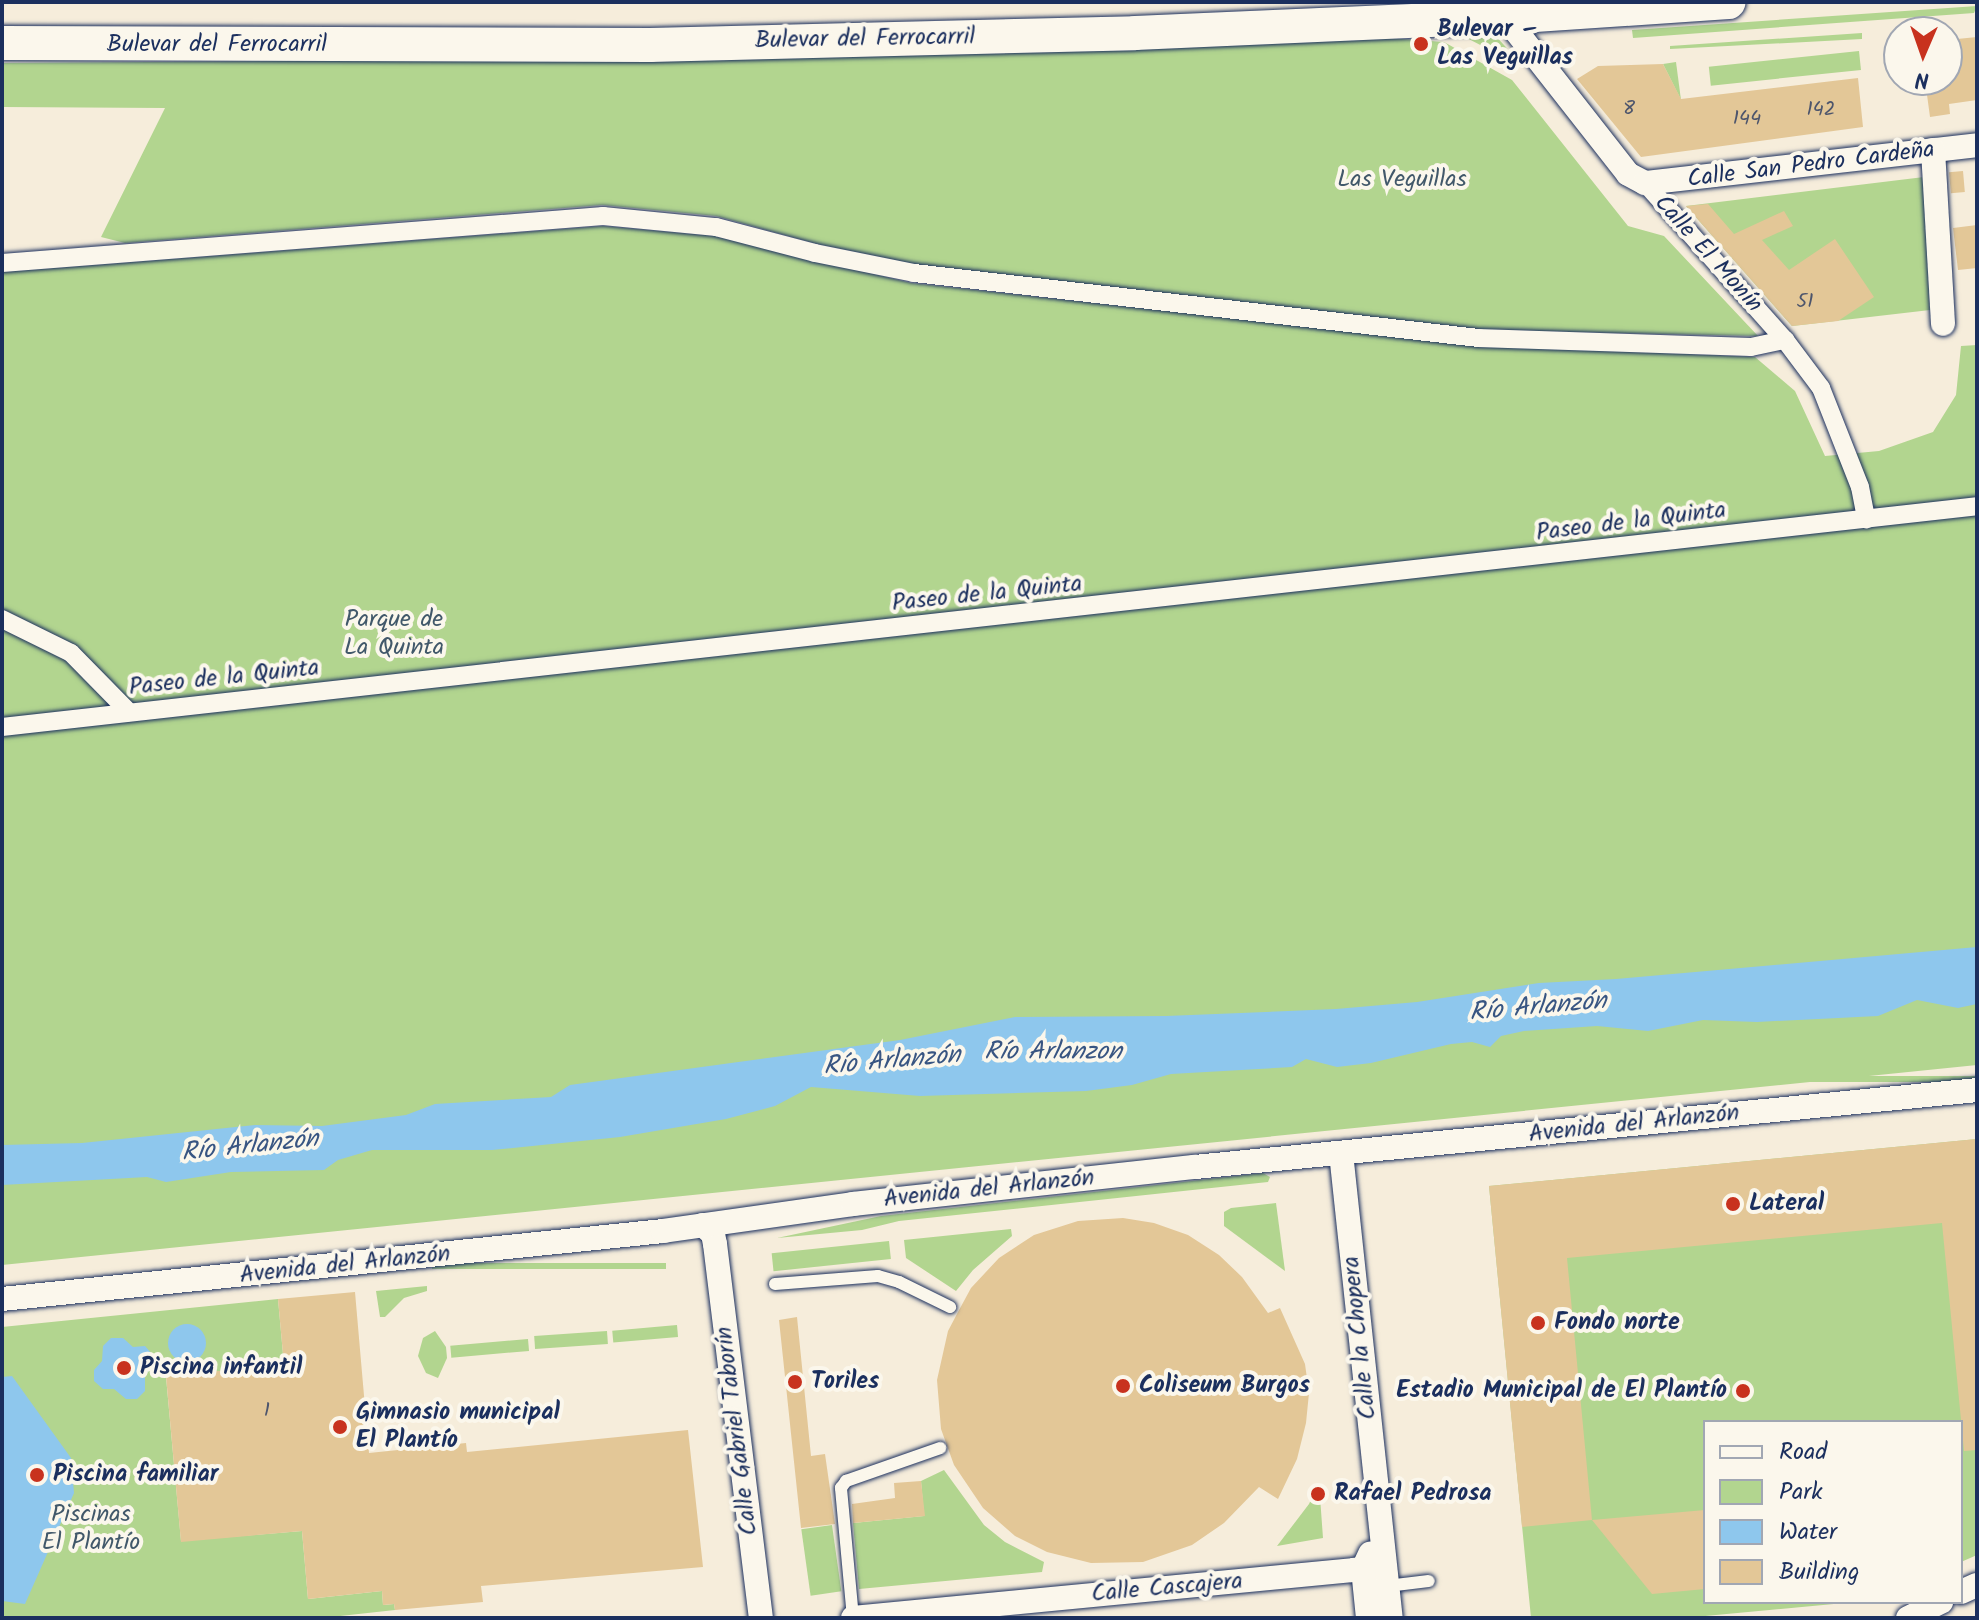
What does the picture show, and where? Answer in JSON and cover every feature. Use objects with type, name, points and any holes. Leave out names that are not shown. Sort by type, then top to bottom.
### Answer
[{"type":"main road","name":"Bulevar del Ferrocarril","points":[[2,43],[650,45],[1135,33],[1505,17],[1728,2]]},
{"type":"street","name":"Calle El Monín","points":[[1505,17],[1628,174],[1645,183],[1785,340],[1821,388],[1860,487],[1866,519]]},
{"type":"street","name":"Calle San Pedro Cardeña","points":[[1645,183],[1977,145]]},
{"type":"street","points":[[1933,150],[1943,324]]},
{"type":"street","points":[[2,263],[603,216],[716,227],[815,253],[914,273],[1478,338],[1751,347],[1785,340]]},
{"type":"street","name":"Paseo de la Quinta","points":[[2,727],[1977,506]]},
{"type":"street","points":[[2,619],[71,653],[129,712]]},
{"type":"street","name":"Avenida del Arlanzón","points":[[2,1299],[663,1231],[709,1234],[823,1214],[853,1204],[1977,1090]]},
{"type":"street","name":"Calle la Chopera","points":[[1341,1153],[1380,1523],[1378,1574],[1368,1618]]},
{"type":"street","name":"Calle Gabriel Taborín","points":[[709,1234],[761,1618]]},
{"type":"street","name":"Calle la Chopera","points":[[1378,1574],[1391,1618]]},
{"type":"street","name":"Calle Cascajera","points":[[853,1618],[1378,1574]]},
{"type":"street","points":[[1908,1618],[1937,1604]]},
{"type":"lane","points":[[775,1284],[878,1276],[899,1282],[950,1307]]},
{"type":"lane","points":[[853,1618],[841,1488],[846,1481],[940,1448]]},
{"type":"lane","points":[[1378,1574],[1429,1581]]},
{"type":"green space","points":[[1977,6],[1974,13],[1883,16],[1883,20],[1633,38],[1632,30]]},
{"type":"green space","points":[[1457,33],[1493,33],[1525,68]]},
{"type":"green space","points":[[1862,33],[1862,39],[1670,49],[1670,46]]},
{"type":"green space","name":"Las Veguillas","points":[[1360,36],[1444,42],[1512,80],[1628,226],[1664,236],[1758,336],[1478,330],[914,264],[817,244],[716,216],[602,205],[125,243],[101,237],[165,108],[3,107],[2,125],[2,63],[432,60]]},
{"type":"green space","points":[[1859,51],[1861,70],[1711,86],[1709,67]]},
{"type":"green space","points":[[1676,62],[1681,100],[1663,64]]},
{"type":"green space","points":[[1924,177],[1930,310],[1792,326],[1686,206]]},
{"type":"green space","name":"Parque de La Quinta","points":[[603,226],[715,236],[911,283],[1478,345],[1755,357],[1795,391],[1825,456],[1879,451],[1933,432],[1956,395],[1961,346],[1977,345],[1977,1065],[2,1265],[2,272]]},
{"type":"green space","points":[[1304,1076],[1977,1076],[1977,1082],[1304,1082]]},
{"type":"green space","name":"Estadio Municipal de El Plantío","points":[[1977,1139],[1977,1555],[1963,1561],[1963,1420],[1703,1420],[1703,1604],[1834,1604],[1684,1618],[1531,1618],[1489,1186]]},
{"type":"green space","points":[[1263,1173],[1270,1177],[1268,1182],[899,1221],[862,1230],[777,1238],[881,1216]]},
{"type":"green space","points":[[1276,1203],[1285,1271],[1224,1226],[1224,1212],[1231,1208]]},
{"type":"green space","points":[[1011,1229],[1012,1236],[973,1270],[956,1291],[906,1258],[904,1240]]},
{"type":"green space","points":[[889,1241],[891,1259],[774,1271],[772,1253]]},
{"type":"green space","points":[[432,1263],[666,1263],[666,1269],[432,1269]]},
{"type":"green space","points":[[427,1286],[427,1291],[404,1298],[385,1317],[380,1317],[376,1291]]},
{"type":"green space","name":"Piscinas El Plantío","points":[[278,1299],[284,1365],[166,1377],[181,1541],[302,1531],[308,1599],[382,1591],[383,1605],[394,1604],[395,1610],[322,1618],[2,1618],[2,1327]]},
{"type":"green space","points":[[677,1325],[678,1337],[613,1343],[612,1331]]},
{"type":"green space","points":[[435,1331],[446,1347],[447,1358],[438,1378],[426,1373],[418,1356],[423,1338]]},
{"type":"green space","points":[[607,1331],[608,1344],[535,1349],[534,1336]]},
{"type":"green space","points":[[528,1339],[529,1351],[451,1358],[450,1346]]},
{"type":"green space","points":[[944,1470],[984,1525],[1005,1542],[1044,1562],[1042,1572],[859,1589],[853,1523],[924,1516],[921,1481]]},
{"type":"green space","points":[[1319,1483],[1323,1538],[1277,1546],[1309,1504]]},
{"type":"green space","points":[[832,1525],[841,1591],[811,1596],[801,1529]]},
{"type":"water","name":"Río Arlanzon","points":[[1977,947],[1977,1004],[1958,1008],[1917,1000],[1878,1016],[1757,1022],[1703,1020],[1648,1031],[1597,1026],[1524,1031],[1501,1036],[1490,1047],[1472,1042],[1451,1044],[1371,1063],[1337,1067],[1306,1059],[1292,1067],[1171,1074],[1132,1085],[1086,1091],[920,1096],[811,1087],[775,1106],[726,1119],[620,1137],[492,1150],[372,1150],[338,1160],[324,1170],[231,1172],[166,1182],[147,1177],[2,1185],[2,1145],[82,1143],[255,1125],[322,1126],[406,1115],[435,1104],[551,1097],[570,1085],[900,1040],[1015,1017],[1166,1016],[1336,1009],[1417,1002],[1539,983]]},
{"type":"water","name":"Piscina infantil","points":[[187,1324],[200,1330],[206,1343],[200,1356],[187,1362],[174,1356],[168,1343],[174,1330]]},
{"type":"water","name":"Piscina infantil","points":[[111,1338],[123,1338],[133,1347],[145,1346],[153,1355],[153,1366],[145,1375],[145,1391],[137,1399],[126,1399],[114,1389],[103,1389],[94,1381],[94,1370],[102,1361],[103,1346]]},
{"type":"water","name":"Piscina familiar","points":[[12,1376],[71,1458],[74,1493],[25,1604],[2,1601],[2,1377]]},
{"type":"building","points":[[1977,37],[1977,100],[1949,104],[1950,114],[1930,117],[1927,96],[1963,96],[1963,38]]},
{"type":"building","points":[[1663,64],[1681,99],[1858,78],[1863,127],[1641,157],[1577,79],[1598,66]]},
{"type":"building","points":[[1963,171],[1965,192],[1951,193],[1949,172]]},
{"type":"building","points":[[1708,204],[1734,234],[1784,211],[1793,226],[1762,240],[1789,270],[1835,239],[1874,297],[1838,321],[1792,326],[1686,206]]},
{"type":"building","points":[[1977,225],[1977,268],[1958,270],[1953,228]]},
{"type":"building","points":[[1977,1139],[1977,1450],[1964,1451],[1942,1223],[1567,1258],[1592,1520],[1522,1527],[1489,1186]]},
{"type":"building","name":"Coliseum Burgos","points":[[1123,1218],[1154,1223],[1188,1235],[1219,1255],[1242,1277],[1268,1313],[1280,1308],[1305,1364],[1309,1393],[1306,1423],[1297,1459],[1278,1499],[1259,1487],[1224,1523],[1192,1545],[1143,1562],[1091,1563],[1047,1552],[1015,1536],[983,1508],[954,1465],[941,1429],[937,1380],[948,1331],[971,1288],[999,1258],[1034,1235],[1078,1221]]},
{"type":"building","points":[[355,1292],[369,1453],[466,1443],[467,1452],[688,1430],[703,1567],[481,1586],[483,1602],[395,1610],[394,1604],[383,1605],[382,1591],[308,1599],[302,1531],[181,1542],[166,1376],[284,1365],[278,1299]]},
{"type":"building","points":[[797,1317],[811,1456],[825,1454],[835,1524],[801,1528],[779,1320]]},
{"type":"building","points":[[921,1481],[925,1516],[853,1523],[852,1504],[895,1498],[894,1483]]},
{"type":"building","points":[[1703,1510],[1703,1589],[1652,1594],[1592,1520]]},
{"type":"place","name":"Bulevar – Las Veguillas","points":[[1421,44]]},
{"type":"place","name":"Lateral","points":[[1733,1204]]},
{"type":"place","name":"Fondo norte","points":[[1538,1323]]},
{"type":"place","name":"Piscina infantil","points":[[124,1368]]},
{"type":"place","name":"Toriles","points":[[795,1382]]},
{"type":"place","name":"Coliseum Burgos","points":[[1123,1386]]},
{"type":"place","name":"Estadio Municipal de El Plantío","points":[[1743,1391]]},
{"type":"place","name":"Gimnasio municipal El Plantío","points":[[340,1427]]},
{"type":"place","name":"Piscina familiar","points":[[37,1475]]},
{"type":"place","name":"Rafael Pedrosa","points":[[1318,1494]]},
{"type":"water label","name":"Río Arlanzón","points":[[1538,1008]]},
{"type":"water label","name":"Río Arlanzón","points":[[892,1062]]},
{"type":"water label","name":"Río Arlanzón","points":[[250,1147]]}]
